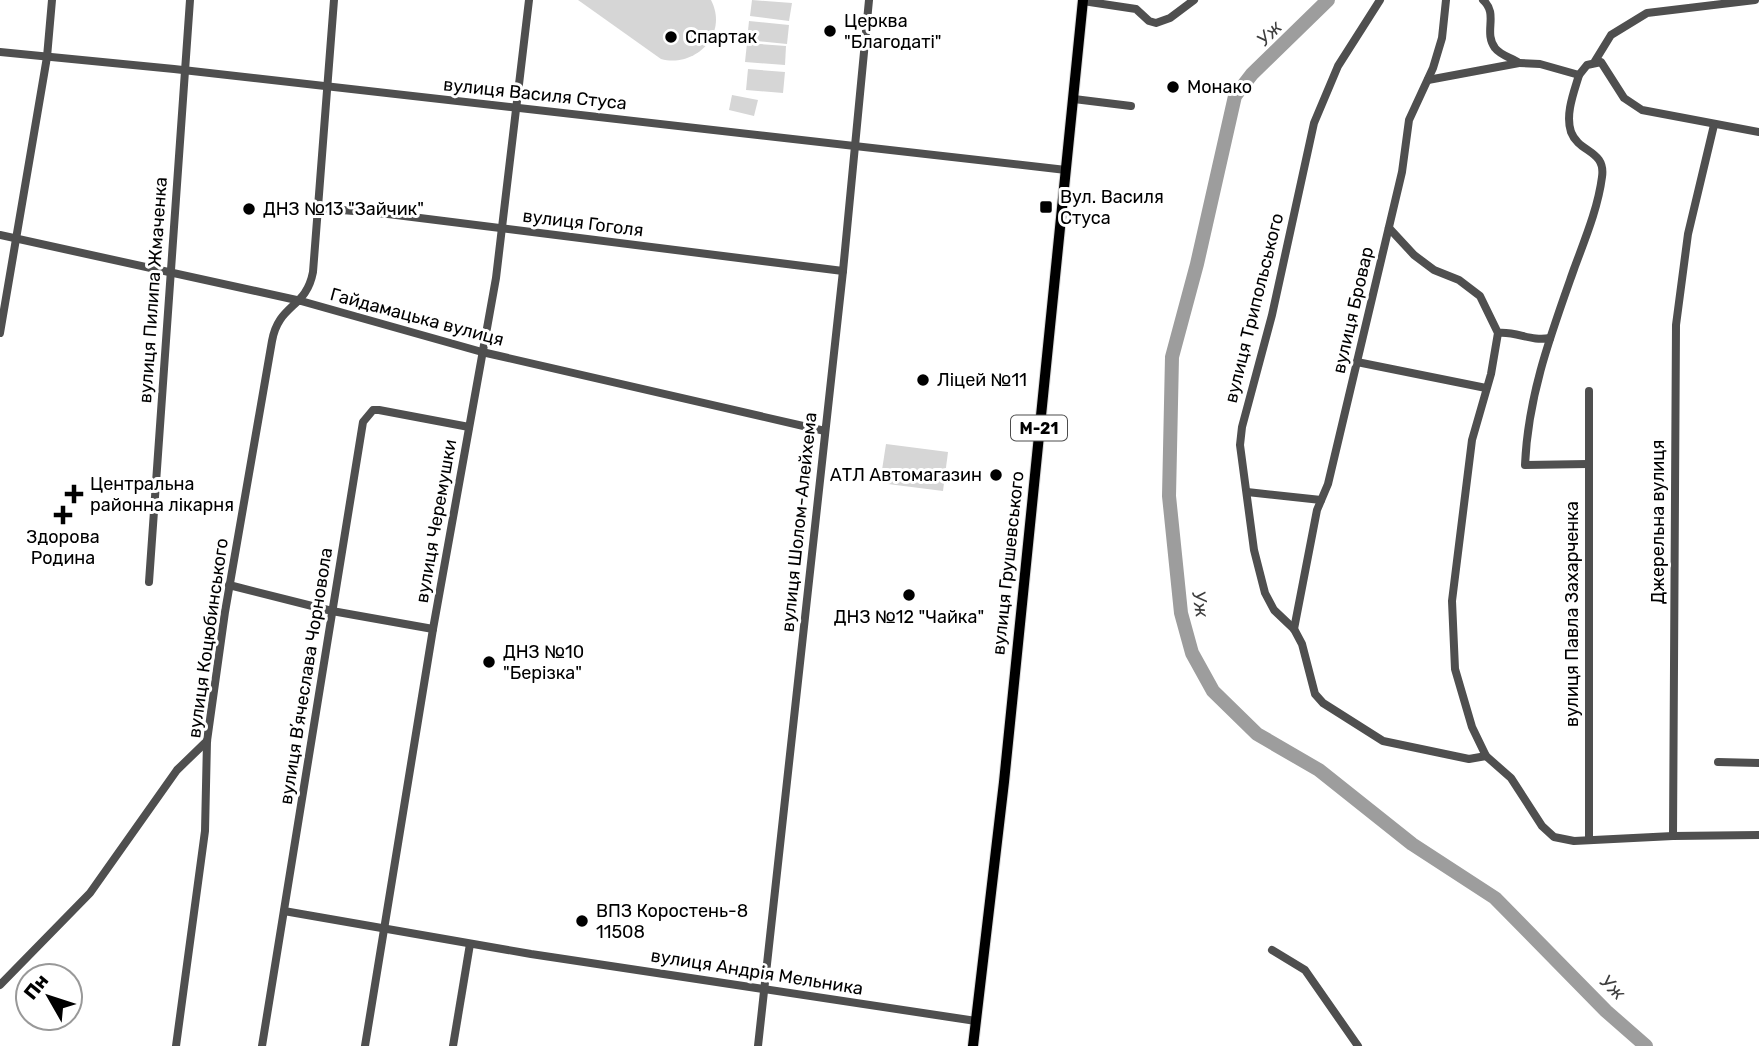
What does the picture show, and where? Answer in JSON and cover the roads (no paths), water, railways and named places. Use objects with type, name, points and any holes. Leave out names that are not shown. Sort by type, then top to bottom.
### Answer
[{"type":"highway","name":"вулиця Грушевського","points":[[973,1046],[1004,782],[1083,0]]},
{"type":"street","points":[[0,333],[47,57],[52,0]]},
{"type":"street","name":"вулиця Пилипа Жмаченка","points":[[149,582],[190,0]]},
{"type":"street","name":"вулиця Коцюбинського","points":[[176,1046],[208,806],[207,741],[229,584],[274,332],[282,314],[301,301],[310,288],[313,272],[334,0]]},
{"type":"street","name":"вулиця Черемушки","points":[[365,1046],[433,629],[503,229],[514,108],[529,0]]},
{"type":"street","name":"вулиця Шолом-Алейхема","points":[[758,1046],[843,271],[869,0]]},
{"type":"street","points":[[1083,0],[1136,9],[1149,21],[1156,23],[1170,18],[1194,0]]},
{"type":"street","name":"вулиця Трипольського","points":[[1294,629],[1273,610],[1265,593],[1254,550],[1240,445],[1242,427],[1272,316],[1314,123],[1338,66],[1380,0]]},
{"type":"street","name":"вулиця Бровар","points":[[1294,629],[1321,500],[1328,484],[1402,172],[1409,120],[1428,80],[1442,38],[1446,0]]},
{"type":"street","points":[[1483,0],[1492,16],[1490,38],[1495,48],[1520,63]]},
{"type":"street","points":[[1588,464],[1525,465],[1531,403],[1550,338],[1595,210],[1602,178],[1603,167],[1599,156],[1576,140],[1571,131],[1570,110],[1579,75],[1595,61],[1611,35],[1647,13],[1755,0]]},
{"type":"street","name":"вулиця Василя Стуса","points":[[0,52],[1066,170]]},
{"type":"street","points":[[1595,61],[1606,67],[1619,90],[1632,105],[1642,110],[1759,132]]},
{"type":"street","points":[[1428,80],[1520,63],[1540,64],[1579,75]]},
{"type":"street","points":[[1073,99],[1131,106]]},
{"type":"street","name":"Джерельна вулиця","points":[[1673,836],[1676,324],[1688,234],[1714,125]]},
{"type":"street","name":"вулиця Гоголя","points":[[318,208],[843,271]]},
{"type":"street","points":[[1389,228],[1414,255],[1434,270],[1470,286],[1480,296],[1498,333],[1472,440],[1455,559],[1451,628],[1455,669],[1472,727],[1486,756],[1511,778],[1547,831],[1564,840],[1759,835]]},
{"type":"street","name":"Гайдамацька вулиця","points":[[0,235],[301,301],[482,352],[825,431]]},
{"type":"street","points":[[1498,333],[1511,332],[1540,340],[1550,338]]},
{"type":"street","points":[[1357,362],[1486,388]]},
{"type":"street","name":"вулиця Павла Захарченка","points":[[1589,391],[1589,838]]},
{"type":"street","name":"вулиця Вʼячеслава Чорновола","points":[[262,1046],[361,431],[367,416],[373,410],[468,427]]},
{"type":"street","points":[[1247,492],[1321,500]]},
{"type":"street","points":[[229,584],[332,611],[433,629]]},
{"type":"street","points":[[1294,629],[1302,643],[1315,694],[1323,703],[1355,721],[1373,737],[1469,759],[1486,756]]},
{"type":"street","points":[[0,985],[90,893],[177,770],[207,741]]},
{"type":"street","points":[[1718,762],[1759,763]]},
{"type":"street","name":"вулиця Андрія Мельника","points":[[284,911],[470,944],[976,1021]]},
{"type":"street","points":[[453,1046],[470,944]]},
{"type":"street","points":[[1272,950],[1305,970],[1358,1046]]},
{"type":"waterway","name":"Уж","points":[[1328,0],[1252,74],[1235,96],[1197,264],[1172,357],[1169,496],[1181,613],[1192,653],[1213,691],[1257,734],[1319,770],[1412,844],[1495,898],[1606,1011],[1646,1046]]},
{"type":"place","name":"Церква \"Благодаті\"","points":[[830,31]]},
{"type":"place","name":"Спартак","points":[[671,37]]},
{"type":"place","name":"Монако","points":[[1173,87]]},
{"type":"place","name":"Вул. Василя Стуса","points":[[1046,207]]},
{"type":"place","name":"ДНЗ №13 \"Зайчик\"","points":[[249,209]]},
{"type":"place","name":"Ліцей №11","points":[[923,380]]},
{"type":"place","name":"АТЛ Автомагазин","points":[[996,475]]},
{"type":"place","name":"Центральна районна лікарня","points":[[74,494]]},
{"type":"place","name":"Здорова Родина","points":[[63,515]]},
{"type":"place","name":"ДНЗ №12 \"Чайка\"","points":[[909,595]]},
{"type":"place","name":"ДНЗ №10 \"Берізка\"","points":[[489,662]]},
{"type":"place","name":"ВПЗ Коростень-8 11508","points":[[582,921]]}]
